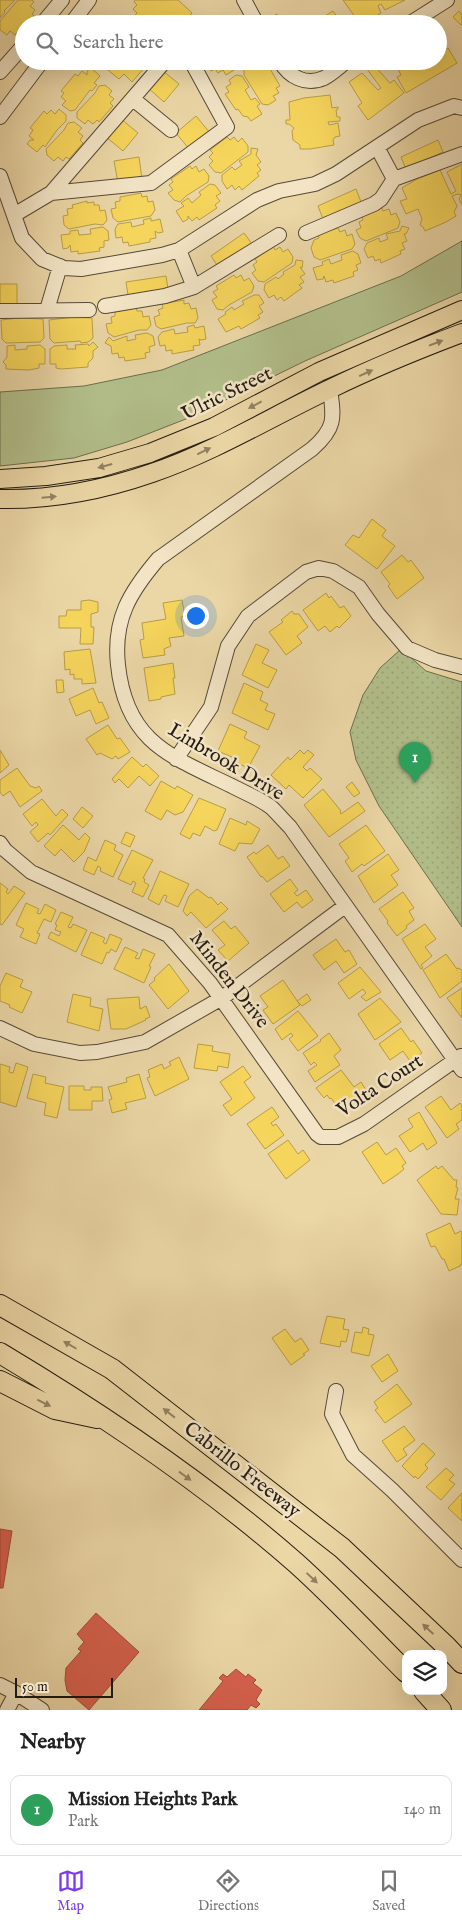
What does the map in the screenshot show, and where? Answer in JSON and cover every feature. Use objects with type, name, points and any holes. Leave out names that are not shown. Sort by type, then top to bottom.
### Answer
[{"type":"highway","name":"Cabrillo Freeway","points":[[0,1305],[112,1370],[246,1473],[342,1548],[447,1646],[462,1663]]},
{"type":"highway","name":"Cabrillo Freeway","points":[[0,1353],[72,1396],[230,1508],[295,1562],[402,1668]]},
{"type":"highway","points":[[0,1381],[55,1409],[109,1421]]},
{"type":"highway","points":[[428,1695],[441,1710]]},
{"type":"main road","name":"Ulric Street","points":[[0,479],[46,476],[99,468],[150,453],[214,426],[298,382],[359,354],[462,310]]},
{"type":"main road","name":"Ulric Street","points":[[0,499],[62,496],[152,473],[195,456],[330,389],[410,353],[462,333]]},
{"type":"main road","points":[[298,382],[330,389],[359,354]]},
{"type":"street","points":[[77,15],[89,0]]},
{"type":"street","points":[[244,0],[252,15]]},
{"type":"street","points":[[423,15],[447,0]]},
{"type":"street","points":[[50,15],[60,3],[68,15]]},
{"type":"street","points":[[0,72],[15,55]]},
{"type":"street","points":[[0,117],[6,102],[34,70]]},
{"type":"street","points":[[14,215],[51,193],[157,70]]},
{"type":"street","points":[[51,193],[151,183],[227,127],[196,70]]},
{"type":"street","points":[[287,70],[291,76],[308,81],[323,78],[334,70]]},
{"type":"street","points":[[133,99],[171,130]]},
{"type":"street","points":[[0,176],[22,238],[42,260],[60,266],[81,269],[162,255],[179,250],[257,200],[279,191],[315,184],[336,174],[418,120],[454,106],[462,108]]},
{"type":"street","points":[[378,146],[394,179]]},
{"type":"street","points":[[306,233],[374,204],[381,199],[394,179],[462,154]]},
{"type":"street","points":[[105,306],[165,296],[194,287],[279,235]]},
{"type":"street","points":[[179,250],[194,287]]},
{"type":"street","points":[[48,310],[60,266]]},
{"type":"street","points":[[0,311],[89,310]]},
{"type":"street","name":"Linbrook Drive","points":[[330,389],[332,423],[325,437],[304,455],[158,559],[138,582],[124,609],[118,630],[116,650],[120,686],[128,710],[148,738],[176,759],[271,808],[290,827],[345,906],[460,1062]]},
{"type":"street","points":[[176,759],[211,707],[228,646],[248,616],[306,572],[319,568],[333,571],[359,587],[407,648],[435,660],[462,666]]},
{"type":"street","name":"Minden Drive","points":[[0,843],[5,850],[31,872],[168,935],[187,954],[222,998],[317,1134]]},
{"type":"street","points":[[0,1028],[34,1044],[80,1053],[97,1052],[145,1042],[222,998],[345,906]]},
{"type":"street","name":"Volta Court","points":[[317,1134],[321,1137],[338,1137],[364,1124],[460,1062]]},
{"type":"street","points":[[336,1391],[332,1414],[353,1455],[392,1490],[462,1560]]},
{"type":"street","points":[[0,1685],[42,1710]]},
{"type":"street","points":[[7,1710],[16,1693]]},
{"type":"green space","points":[[462,241],[462,292],[305,361],[191,417],[127,442],[74,458],[0,466],[0,392],[84,386],[162,370],[401,276]]},
{"type":"green space","points":[[401,649],[426,671],[462,682],[462,927],[379,806],[356,760],[350,732],[363,695],[380,668]]},
{"type":"building: Homes","points":[[0,0],[15,0],[0,18]]},
{"type":"building: Homes","points":[[18,0],[32,0],[34,2],[30,6],[35,10],[33,15],[15,15],[15,35],[10,31],[7,35],[0,30],[0,21]]},
{"type":"building: Homes","points":[[135,0],[178,0],[192,13],[190,15],[135,15],[137,13],[133,9],[137,5],[134,2]]},
{"type":"building: Homes","points":[[343,0],[405,0],[385,10],[381,4],[378,6],[381,13],[378,15],[354,15]]},
{"type":"building: Homes","points":[[333,11],[336,15],[327,15]]},
{"type":"building: Homes","points":[[459,11],[462,15],[462,26],[453,17]]},
{"type":"building: Homes","points":[[447,48],[448,48],[457,63],[447,69]]},
{"type":"building: Homes","points":[[88,70],[93,70],[100,76],[94,83],[97,85],[92,91],[90,90],[75,110],[70,111],[62,105],[66,101],[61,97],[64,93],[61,91],[75,74],[78,76],[82,71],[87,75]]},
{"type":"building: Homes","points":[[108,70],[142,70],[132,82],[124,74],[119,79]]},
{"type":"building: Homes","points":[[162,70],[179,84],[164,102],[147,87]]},
{"type":"building: Homes","points":[[223,70],[234,70],[226,75]]},
{"type":"building: Homes","points":[[244,70],[271,70],[280,86],[276,88],[279,93],[273,96],[276,100],[268,105],[262,104],[244,75]]},
{"type":"building: Homes","points":[[368,70],[378,70],[390,83],[394,80],[404,93],[368,120],[358,106],[362,103],[349,82],[362,73],[378,90],[381,88]]},
{"type":"building: Homes","points":[[398,70],[445,70],[406,93],[397,77],[401,75]]},
{"type":"building: Homes","points":[[236,75],[242,76],[249,87],[245,90],[251,100],[255,98],[260,104],[257,106],[262,114],[251,121],[248,117],[243,116],[238,109],[236,110],[225,94],[229,92],[226,87],[231,84],[229,80]]},
{"type":"building: Homes","points":[[105,85],[112,91],[109,95],[114,99],[110,103],[113,106],[99,122],[97,120],[93,124],[88,120],[85,124],[77,118],[77,112],[99,86]]},
{"type":"building: Homes","points":[[330,95],[332,108],[338,107],[336,110],[337,117],[340,117],[340,121],[328,122],[329,125],[338,123],[340,136],[335,137],[333,140],[334,145],[300,149],[300,145],[293,140],[292,131],[294,128],[286,124],[286,120],[290,120],[289,102]]},
{"type":"building: Homes","points":[[59,109],[66,115],[66,121],[45,147],[43,145],[37,152],[27,144],[30,140],[34,140],[29,136],[33,130],[30,128],[44,111],[47,114],[51,110],[55,114]]},
{"type":"building: Homes","points":[[196,116],[210,133],[190,150],[176,133]]},
{"type":"building: Homes","points":[[121,119],[138,133],[123,151],[106,137]]},
{"type":"building: Homes","points":[[74,122],[82,128],[78,132],[83,136],[80,140],[83,143],[69,159],[66,157],[63,161],[58,157],[54,161],[47,155],[46,149],[68,123]]},
{"type":"building: Homes","points":[[227,137],[230,140],[234,137],[238,142],[242,138],[248,146],[248,152],[221,173],[215,172],[209,165],[213,161],[209,157],[213,153],[210,150]]},
{"type":"building: Homes","points":[[438,140],[443,152],[406,169],[401,157]]},
{"type":"building: Homes","points":[[251,148],[258,149],[256,155],[261,162],[257,165],[261,170],[257,173],[259,176],[242,190],[239,186],[235,190],[232,185],[227,189],[222,181],[222,175],[232,167],[235,170],[242,165],[239,161],[251,154]]},
{"type":"building: Homes","points":[[139,157],[142,179],[118,183],[114,161]]},
{"type":"building: Homes","points":[[462,164],[462,205],[459,199],[461,195],[452,196],[457,206],[454,212],[456,216],[425,231],[420,225],[422,219],[418,209],[406,214],[400,201],[407,199],[402,188],[417,179],[440,170],[451,194],[456,191],[447,172]]},
{"type":"building: Homes","points":[[190,166],[192,169],[196,166],[199,172],[204,169],[209,176],[208,182],[180,202],[174,200],[168,193],[173,190],[169,185],[173,182],[171,179]]},
{"type":"building: Homes","points":[[210,184],[215,185],[221,193],[216,196],[220,201],[215,205],[217,208],[199,220],[197,217],[192,221],[188,216],[188,219],[183,222],[176,211],[184,206],[181,203],[188,198],[192,203],[201,195],[199,192]]},
{"type":"building: Homes","points":[[356,189],[361,202],[323,219],[318,206]]},
{"type":"building: Homes","points":[[141,193],[142,197],[147,196],[148,202],[153,201],[155,210],[151,216],[118,222],[113,218],[111,209],[116,208],[115,202],[120,201],[120,197]]},
{"type":"building: Homes","points":[[87,201],[87,203],[94,202],[94,205],[99,205],[100,211],[105,210],[107,220],[103,225],[95,224],[69,229],[64,225],[63,216],[68,215],[67,209],[73,208],[72,205]]},
{"type":"building: Homes","points":[[382,208],[383,211],[389,209],[391,215],[396,213],[400,222],[398,228],[366,241],[360,238],[356,230],[361,228],[359,222],[363,220],[362,216]]},
{"type":"building: Homes","points":[[151,218],[151,221],[160,219],[163,232],[158,233],[155,231],[156,238],[150,239],[150,242],[129,246],[128,242],[123,243],[122,237],[116,238],[115,229],[118,224],[131,222],[132,227],[144,224],[143,220]]},
{"type":"building: Homes","points":[[402,226],[409,228],[406,234],[404,234],[407,241],[402,243],[405,249],[400,251],[401,254],[381,263],[380,259],[375,261],[373,256],[368,258],[364,249],[367,243],[379,238],[380,242],[388,239],[386,234],[400,231]]},
{"type":"building: Homes","points":[[103,227],[108,231],[109,240],[104,241],[104,247],[99,248],[100,251],[78,254],[78,251],[71,252],[70,245],[68,248],[63,249],[61,235],[70,234],[70,231],[78,230],[79,235],[91,234],[90,229]]},
{"type":"building: Homes","points":[[338,228],[340,232],[345,230],[347,236],[352,234],[355,244],[352,249],[320,260],[314,257],[311,248],[314,240],[319,238],[318,234]]},
{"type":"building: Homes","points":[[244,233],[252,244],[219,268],[211,256]]},
{"type":"building: Homes","points":[[273,246],[275,250],[280,247],[283,252],[288,249],[293,257],[292,263],[264,282],[258,281],[252,273],[256,270],[253,265],[257,262],[255,259]]},
{"type":"building: Homes","points":[[353,251],[358,254],[361,263],[356,265],[358,270],[353,272],[354,276],[334,283],[333,280],[326,282],[324,276],[323,279],[317,280],[313,268],[323,265],[322,262],[329,259],[331,264],[342,260],[341,255]]},
{"type":"building: Homes","points":[[296,260],[303,261],[302,268],[300,267],[305,274],[300,277],[304,282],[299,285],[302,288],[284,301],[281,297],[277,300],[274,295],[269,298],[264,290],[265,284],[276,277],[278,279],[284,274],[283,272],[295,265]]},
{"type":"building: Homes","points":[[234,275],[236,278],[241,275],[244,281],[249,278],[254,286],[252,292],[223,310],[217,309],[212,300],[217,297],[213,292],[218,289],[216,286]]},
{"type":"building: Homes","points":[[166,276],[168,289],[128,295],[126,282]]},
{"type":"building: Homes","points":[[0,284],[17,284],[17,306],[0,306]]},
{"type":"building: Homes","points":[[254,295],[259,295],[264,303],[259,306],[263,312],[258,315],[260,318],[241,329],[239,326],[226,332],[218,319],[232,307],[234,310],[244,304],[242,301]]},
{"type":"building: Homes","points":[[184,300],[184,304],[189,303],[191,309],[196,308],[198,318],[195,323],[161,329],[156,326],[154,317],[160,315],[158,310],[163,308],[162,304]]},
{"type":"building: Homes","points":[[136,308],[137,311],[142,311],[143,317],[149,316],[151,325],[147,330],[139,330],[114,337],[108,333],[106,324],[112,323],[111,317],[115,316],[115,312]]},
{"type":"building: Homes","points":[[74,317],[92,318],[93,338],[88,342],[81,343],[80,341],[54,343],[50,339],[49,320]]},
{"type":"building: Homes","points":[[19,318],[43,319],[44,338],[40,342],[6,343],[2,339],[1,320]]},
{"type":"building: Homes","points":[[194,325],[195,328],[204,326],[206,339],[199,339],[200,345],[193,346],[194,350],[172,354],[172,350],[166,351],[165,345],[160,346],[158,337],[162,332],[174,329],[175,334],[188,332],[187,327]]},
{"type":"building: Homes","points":[[147,333],[153,336],[155,345],[149,347],[150,352],[145,353],[146,358],[125,361],[124,357],[119,358],[118,353],[112,354],[111,346],[105,343],[109,337],[113,341],[127,336],[127,341],[136,339],[135,335]]},
{"type":"building: Homes","points":[[93,342],[98,347],[93,351],[93,358],[88,363],[88,367],[61,369],[56,368],[56,364],[50,364],[50,349],[54,346],[67,345],[67,349],[76,349],[75,345],[88,344],[89,346]]},
{"type":"building: Homes","points":[[15,345],[15,350],[27,349],[27,346],[40,345],[45,349],[45,364],[39,364],[39,368],[29,370],[6,369],[6,365],[3,362],[7,357],[7,346]]},
{"type":"building: Homes","points":[[372,519],[386,530],[382,536],[395,546],[377,569],[345,545],[353,535],[359,538]]},
{"type":"building: Homes","points":[[402,555],[408,562],[411,560],[424,578],[397,599],[388,586],[390,584],[381,572]]},
{"type":"building: Homes","points":[[326,593],[329,598],[331,596],[340,608],[344,606],[351,616],[339,628],[337,626],[330,632],[325,626],[318,631],[303,610]]},
{"type":"building: Homes","points":[[182,600],[185,616],[181,617],[184,636],[169,638],[171,646],[164,649],[165,655],[143,658],[140,640],[144,639],[142,623],[166,619],[163,603]]},
{"type":"building: Homes","points":[[81,601],[98,602],[98,612],[91,614],[91,627],[94,627],[93,644],[80,644],[81,628],[59,628],[59,616],[66,616],[67,610],[81,610]]},
{"type":"building: Homes","points":[[292,611],[294,614],[299,614],[308,627],[297,636],[302,643],[286,655],[269,632],[283,622],[281,620]]},
{"type":"building: Homes","points":[[256,644],[269,650],[262,663],[277,670],[268,688],[242,675]]},
{"type":"building: Homes","points":[[90,649],[96,683],[82,684],[82,679],[74,679],[74,674],[70,675],[70,669],[65,670],[64,652]]},
{"type":"building: Homes","points":[[173,663],[175,694],[149,701],[144,668]]},
{"type":"building: Homes","points":[[56,680],[63,680],[64,692],[57,693]]},
{"type":"building: Homes","points":[[244,683],[263,692],[260,700],[268,704],[265,710],[275,714],[268,730],[232,713]]},
{"type":"building: Homes","points":[[93,688],[99,703],[102,702],[109,718],[96,724],[90,710],[76,716],[69,699]]},
{"type":"building: Homes","points":[[230,724],[247,732],[244,738],[260,746],[248,768],[233,761],[234,758],[218,751]]},
{"type":"building: Homes","points":[[108,725],[117,739],[120,738],[130,752],[118,759],[116,756],[112,759],[100,753],[97,755],[86,739]]},
{"type":"building: Homes","points":[[0,750],[9,765],[0,773]]},
{"type":"building: Homes","points":[[300,750],[304,754],[308,750],[314,755],[303,767],[307,771],[310,768],[322,779],[303,798],[289,785],[286,789],[271,775],[288,757],[290,760]]},
{"type":"building: Homes","points":[[132,757],[143,767],[146,764],[159,776],[150,786],[139,776],[128,788],[119,779],[115,783],[112,779]]},
{"type":"building: Homes","points":[[17,768],[30,786],[36,788],[39,786],[42,791],[20,807],[10,791],[3,796],[0,792],[0,780]]},
{"type":"building: Homes","points":[[161,781],[175,789],[177,786],[193,795],[183,812],[175,815],[167,810],[161,820],[145,811]]},
{"type":"building: Homes","points":[[352,782],[360,793],[354,797],[346,787]]},
{"type":"building: Homes","points":[[323,789],[341,811],[341,814],[358,802],[365,811],[329,837],[304,805]]},
{"type":"building: Homes","points":[[199,798],[226,809],[217,830],[214,831],[205,826],[200,836],[193,833],[190,839],[180,834]]},
{"type":"building: Homes","points":[[42,799],[56,816],[62,809],[68,815],[50,835],[48,833],[38,842],[30,832],[38,825],[36,822],[32,826],[23,814]]},
{"type":"building: Homes","points":[[82,807],[93,816],[83,828],[73,819]]},
{"type":"building: Homes","points":[[230,818],[246,825],[247,821],[260,829],[252,844],[239,843],[235,851],[219,844]]},
{"type":"building: Homes","points":[[63,825],[79,840],[85,833],[90,838],[84,852],[74,862],[61,849],[55,856],[44,846]]},
{"type":"building: Homes","points":[[366,825],[385,851],[352,872],[345,861],[349,858],[339,844]]},
{"type":"building: Homes","points":[[126,832],[135,836],[130,847],[121,843]]},
{"type":"building: Homes","points":[[105,840],[116,845],[114,850],[123,855],[113,877],[100,871],[101,868],[98,866],[94,875],[83,870],[88,857],[96,861]]},
{"type":"building: Homes","points":[[268,845],[278,859],[283,856],[290,866],[267,882],[261,877],[247,857],[254,852],[256,854]]},
{"type":"building: Homes","points":[[132,850],[153,860],[143,878],[145,879],[144,882],[149,885],[143,897],[132,892],[136,883],[133,881],[131,885],[118,879]]},
{"type":"building: Homes","points":[[388,854],[399,870],[391,875],[398,885],[374,903],[358,876]]},
{"type":"building: Homes","points":[[160,871],[189,884],[178,907],[165,901],[167,896],[164,895],[159,905],[148,899]]},
{"type":"building: Homes","points":[[290,879],[298,890],[294,893],[297,896],[306,890],[313,900],[302,908],[297,902],[284,912],[270,894]]},
{"type":"building: Homes","points":[[0,883],[8,889],[6,892],[8,894],[14,886],[25,893],[2,925],[0,924]]},
{"type":"building: Homes","points":[[197,889],[209,898],[211,897],[218,905],[221,902],[228,909],[206,928],[191,912],[187,916],[183,911],[189,896]]},
{"type":"building: Homes","points":[[403,892],[414,908],[409,911],[414,920],[397,936],[379,909]]},
{"type":"building: Homes","points":[[26,903],[39,909],[37,913],[40,914],[45,904],[56,910],[51,922],[44,919],[37,933],[40,934],[36,944],[20,937],[24,929],[16,925]]},
{"type":"building: Homes","points":[[61,912],[73,917],[68,927],[71,928],[73,924],[87,930],[76,952],[48,938],[51,932],[59,936],[61,932],[55,930],[57,925],[55,924]]},
{"type":"building: Homes","points":[[224,921],[231,929],[235,926],[249,943],[228,961],[218,950],[225,945],[212,930]]},
{"type":"building: Homes","points":[[425,924],[436,939],[425,947],[432,956],[421,965],[423,968],[421,969],[402,939]]},
{"type":"building: Homes","points":[[91,932],[105,938],[103,942],[106,944],[110,934],[122,939],[116,952],[111,949],[109,953],[107,952],[102,964],[81,955]]},
{"type":"building: Homes","points":[[336,939],[345,952],[349,950],[357,964],[344,973],[336,961],[324,970],[313,955]]},
{"type":"building: Homes","points":[[125,947],[138,953],[135,958],[139,959],[143,949],[155,954],[144,983],[114,969]]},
{"type":"building: Homes","points":[[446,954],[457,969],[459,968],[462,971],[462,981],[440,998],[423,970]]},
{"type":"building: Homes","points":[[169,964],[189,991],[168,1009],[149,985]]},
{"type":"building: Homes","points":[[360,967],[381,992],[366,1001],[361,997],[366,993],[363,989],[349,999],[338,983]]},
{"type":"building: Homes","points":[[6,973],[23,980],[20,987],[32,992],[22,1013],[0,1001],[0,986]]},
{"type":"building: Homes","points":[[283,980],[300,1005],[273,1024],[263,1010],[268,1007],[260,996]]},
{"type":"building: Homes","points":[[462,988],[462,1018],[447,998]]},
{"type":"building: Homes","points":[[73,994],[91,998],[90,1006],[103,1009],[99,1031],[67,1022]]},
{"type":"building: Homes","points":[[307,994],[311,1000],[302,1006],[297,1001]]},
{"type":"building: Homes","points":[[139,997],[140,1009],[146,1006],[150,1017],[126,1029],[111,1029],[107,999]]},
{"type":"building: Homes","points":[[380,998],[401,1022],[375,1040],[358,1014]]},
{"type":"building: Homes","points":[[298,1011],[318,1036],[298,1051],[289,1039],[293,1036],[291,1033],[282,1040],[275,1029]]},
{"type":"building: Homes","points":[[401,1028],[422,1053],[410,1061],[403,1051],[390,1060],[379,1044]]},
{"type":"building: Homes","points":[[329,1033],[341,1050],[334,1056],[340,1065],[315,1082],[308,1071],[317,1065],[314,1062],[311,1065],[303,1053]]},
{"type":"building: Homes","points":[[198,1044],[213,1046],[212,1051],[230,1054],[228,1068],[218,1066],[217,1071],[194,1068]]},
{"type":"building: Homes","points":[[179,1057],[189,1079],[155,1096],[147,1078],[150,1077],[148,1070],[162,1064],[164,1069],[171,1065],[169,1062]]},
{"type":"building: Homes","points":[[16,1063],[28,1067],[16,1107],[0,1102],[0,1064],[10,1067],[9,1072],[13,1073]]},
{"type":"building: Homes","points":[[243,1066],[251,1077],[244,1082],[255,1098],[231,1116],[223,1105],[232,1099],[220,1082]]},
{"type":"building: Homes","points":[[341,1070],[354,1087],[361,1082],[366,1090],[339,1109],[331,1098],[327,1095],[324,1098],[316,1088]]},
{"type":"building: Homes","points":[[33,1074],[46,1077],[45,1083],[64,1087],[57,1118],[44,1115],[46,1103],[27,1098]]},
{"type":"building: Homes","points":[[139,1074],[146,1098],[125,1103],[127,1109],[112,1113],[109,1100],[112,1099],[108,1087],[127,1082],[126,1078]]},
{"type":"building: Homes","points":[[69,1086],[84,1086],[84,1090],[91,1090],[91,1087],[102,1087],[103,1101],[92,1101],[92,1110],[69,1110]]},
{"type":"building: Homes","points":[[441,1096],[451,1110],[460,1103],[462,1106],[462,1120],[456,1124],[459,1129],[447,1138],[425,1107]]},
{"type":"building: Homes","points":[[272,1107],[279,1117],[271,1123],[273,1126],[276,1124],[284,1135],[265,1149],[247,1124]]},
{"type":"building: Homes","points":[[419,1112],[437,1143],[427,1150],[423,1143],[410,1152],[399,1136],[413,1127],[408,1119]]},
{"type":"building: Homes","points":[[288,1140],[298,1154],[303,1150],[310,1160],[286,1179],[268,1154]]},
{"type":"building: Homes","points":[[377,1142],[386,1155],[396,1148],[406,1163],[402,1166],[404,1169],[383,1184],[362,1152]]},
{"type":"building: Homes","points":[[436,1166],[438,1169],[442,1166],[454,1180],[457,1180],[456,1187],[458,1188],[455,1199],[459,1199],[457,1215],[441,1214],[417,1180]]},
{"type":"building: Homes","points":[[450,1223],[455,1234],[461,1231],[462,1233],[462,1264],[449,1271],[444,1259],[442,1259],[435,1246],[431,1247],[426,1234]]},
{"type":"building: Homes","points":[[327,1316],[345,1319],[343,1329],[349,1330],[346,1342],[341,1341],[340,1347],[320,1343]]},
{"type":"building: Homes","points":[[363,1327],[369,1329],[368,1334],[374,1335],[369,1356],[351,1352],[355,1332],[362,1333]]},
{"type":"building: Homes","points":[[285,1329],[295,1342],[301,1338],[309,1350],[291,1365],[272,1338]]},
{"type":"building: Homes","points":[[388,1354],[398,1371],[382,1382],[371,1366]]},
{"type":"building: Homes","points":[[397,1384],[412,1404],[385,1423],[375,1410],[378,1408],[374,1402]]},
{"type":"building: Homes","points":[[404,1426],[415,1440],[403,1449],[407,1455],[397,1462],[382,1441]]},
{"type":"building: Homes","points":[[423,1443],[435,1454],[425,1465],[428,1468],[418,1479],[415,1476],[414,1478],[402,1466]]},
{"type":"building: Homes","points":[[446,1468],[454,1475],[449,1480],[455,1484],[441,1500],[426,1487]]},
{"type":"building: Homes","points":[[462,1493],[462,1521],[448,1508]]},
{"type":"building: Shops","points":[[0,1529],[12,1531],[3,1588],[0,1588]]},
{"type":"building: Shops","points":[[96,1613],[139,1652],[89,1710],[67,1691],[65,1680],[66,1668],[81,1651],[78,1649],[84,1642],[77,1634]]},
{"type":"building: Shops","points":[[236,1669],[246,1677],[248,1674],[256,1680],[253,1683],[262,1690],[256,1700],[260,1704],[256,1708],[251,1705],[247,1710],[199,1710],[223,1681],[219,1678],[223,1674],[227,1677]]},
{"type":"place","name":"Mission Heights Park","points":[[415,783]]}]
